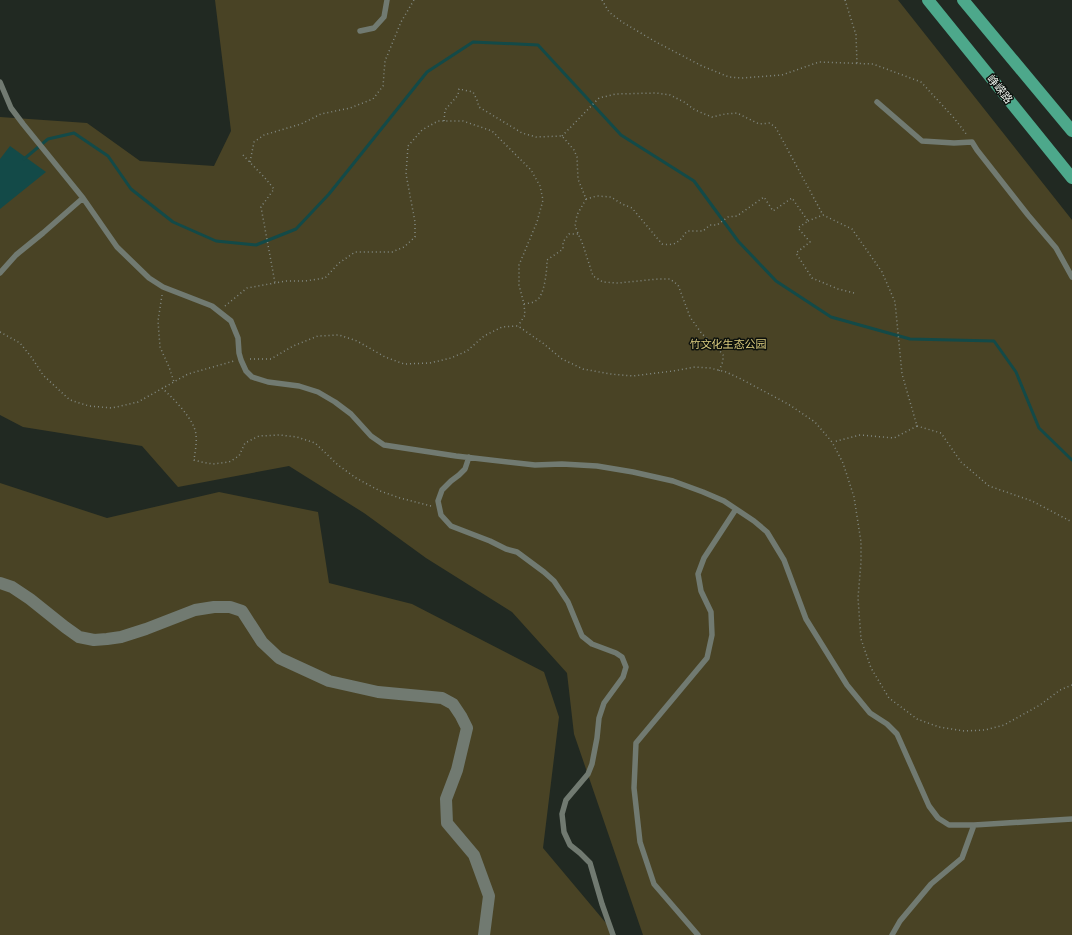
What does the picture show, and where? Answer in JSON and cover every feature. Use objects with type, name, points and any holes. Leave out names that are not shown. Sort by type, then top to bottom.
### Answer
[{"type":"main road","name":"峥嵘路","points":[[928,0],[1072,178]]},
{"type":"main road","points":[[964,0],[1072,130]]},
{"type":"street","points":[[0,583],[12,587],[30,599],[78,637],[94,640],[107,639],[134,633],[195,610],[214,607],[230,607],[242,611],[262,642],[279,658],[329,681],[378,692],[442,698],[453,704],[467,728],[457,770],[446,799],[447,823],[474,855],[489,896],[484,935]]},
{"type":"lane","points":[[360,30],[374,28],[384,17],[387,0]]},
{"type":"lane","points":[[0,82],[11,108],[83,198],[117,247],[150,278],[163,287],[212,306],[231,322],[238,338],[241,360],[246,371],[252,377],[268,382],[299,386],[318,392],[351,414],[371,436],[384,445],[535,466],[562,464],[597,466],[673,481],[724,501],[754,521],[767,532],[784,560],[806,619],[847,684],[870,713],[887,724],[897,734],[929,806],[938,818],[949,825],[974,825],[1072,819]]},
{"type":"lane","points":[[877,102],[922,141],[954,143],[972,142],[1028,216],[1056,248],[1072,277]]},
{"type":"lane","points":[[0,273],[16,255],[83,198]]},
{"type":"lane","points":[[469,457],[465,469],[442,490],[438,501],[441,515],[451,526],[506,549],[517,552],[544,572],[554,581],[568,602],[582,636],[592,644],[616,652],[622,657],[626,667],[623,676],[604,703],[599,718],[592,764],[588,774],[566,800],[562,814],[564,832],[570,845],[590,864],[613,935]]},
{"type":"lane","points":[[698,935],[654,884],[640,842],[634,788],[636,743],[707,658],[712,634],[711,612],[701,591],[698,574],[704,558],[736,509]]},
{"type":"lane","points":[[892,935],[900,920],[931,884],[962,858],[974,825]]},
{"type":"path","points":[[250,162],[254,142],[264,135],[301,124],[321,114],[350,108],[373,99],[383,86],[385,61],[401,22],[414,0]]},
{"type":"path","points":[[602,0],[609,12],[622,22],[702,66],[729,77],[742,78],[782,76],[819,62],[873,64],[921,82],[954,118],[972,142]]},
{"type":"path","points":[[845,0],[856,35],[857,64]]},
{"type":"path","points":[[444,121],[445,110],[458,95],[459,89],[472,92],[479,107],[522,133],[536,136],[562,136],[599,98],[616,94],[656,93],[670,95],[684,102],[695,110],[712,117],[737,113],[759,124],[770,123],[776,128],[823,215],[852,229],[882,272],[895,302],[902,374],[917,426]]},
{"type":"path","points":[[218,311],[229,304],[247,288],[286,281],[305,281],[325,278],[339,264],[355,252],[392,252],[404,247],[415,237],[415,222],[406,174],[408,146],[422,130],[438,121],[463,121],[492,131],[531,170],[540,186],[543,200],[538,222],[519,265],[519,285],[525,315],[518,326]]},
{"type":"path","points":[[562,136],[574,150],[577,157],[578,179],[586,199]]},
{"type":"path","points":[[243,155],[274,189],[261,207],[275,283]]},
{"type":"path","points":[[719,370],[723,361],[723,355],[715,344],[702,334],[690,317],[678,285],[670,280],[658,279],[618,283],[603,282],[593,276],[584,245],[575,226],[577,215],[586,199],[597,196],[611,197],[632,208],[662,244],[666,245],[671,245],[680,241],[687,231],[703,232],[710,225],[718,225],[728,217],[737,216],[764,197],[773,211],[792,198],[808,221]]},
{"type":"path","points":[[823,215],[808,221],[798,228],[810,242],[796,253],[812,278],[838,289],[854,293]]},
{"type":"path","points":[[524,304],[532,303],[538,299],[543,289],[547,260],[563,249],[563,242],[569,234],[578,234]]},
{"type":"path","points":[[163,287],[158,321],[160,347],[174,382]]},
{"type":"path","points":[[0,332],[20,344],[32,358],[43,375],[70,400],[89,406],[112,408],[138,402],[188,374],[241,360],[271,359],[293,346],[318,336],[339,335],[357,341],[370,349],[404,364],[430,363],[451,358],[467,351],[484,336],[502,327],[518,326],[544,344],[562,359],[583,369],[610,374],[633,376],[695,367],[719,370],[742,379],[788,404],[815,422],[832,442],[844,463],[854,497],[861,542],[858,598],[861,639],[871,668],[888,698],[918,719],[939,727],[964,731],[985,730],[1004,725],[1040,705],[1060,690],[1072,685]]},
{"type":"path","points":[[162,388],[174,398],[191,420],[196,434],[194,460],[212,464],[229,462],[239,456],[245,443],[259,436],[297,436],[315,443],[338,466],[380,491],[439,508]]},
{"type":"path","points":[[832,442],[860,435],[894,438],[917,426],[941,433],[961,462],[989,486],[1032,501],[1072,522]]},
{"type":"green space","name":"竹文化生态公园","points":[[215,0],[898,0],[1072,220],[1072,935],[643,935],[574,734],[567,673],[512,612],[426,558],[364,513],[289,466],[178,487],[142,446],[23,427],[0,415],[0,117],[87,123],[140,161],[214,166],[231,131]]},
{"type":"green space","points":[[0,483],[107,518],[219,492],[318,512],[329,583],[412,604],[544,672],[559,717],[543,848],[616,935],[0,935]]},
{"type":"water","points":[[10,146],[46,172],[0,209],[0,159]]},
{"type":"waterway","points":[[24,159],[48,139],[74,133],[108,156],[131,189],[173,222],[216,241],[256,245],[296,229],[329,194],[427,72],[473,42],[538,45],[621,135],[694,181],[738,241],[776,281],[831,317],[910,339],[994,341],[1016,372],[1039,428],[1072,460]]}]
